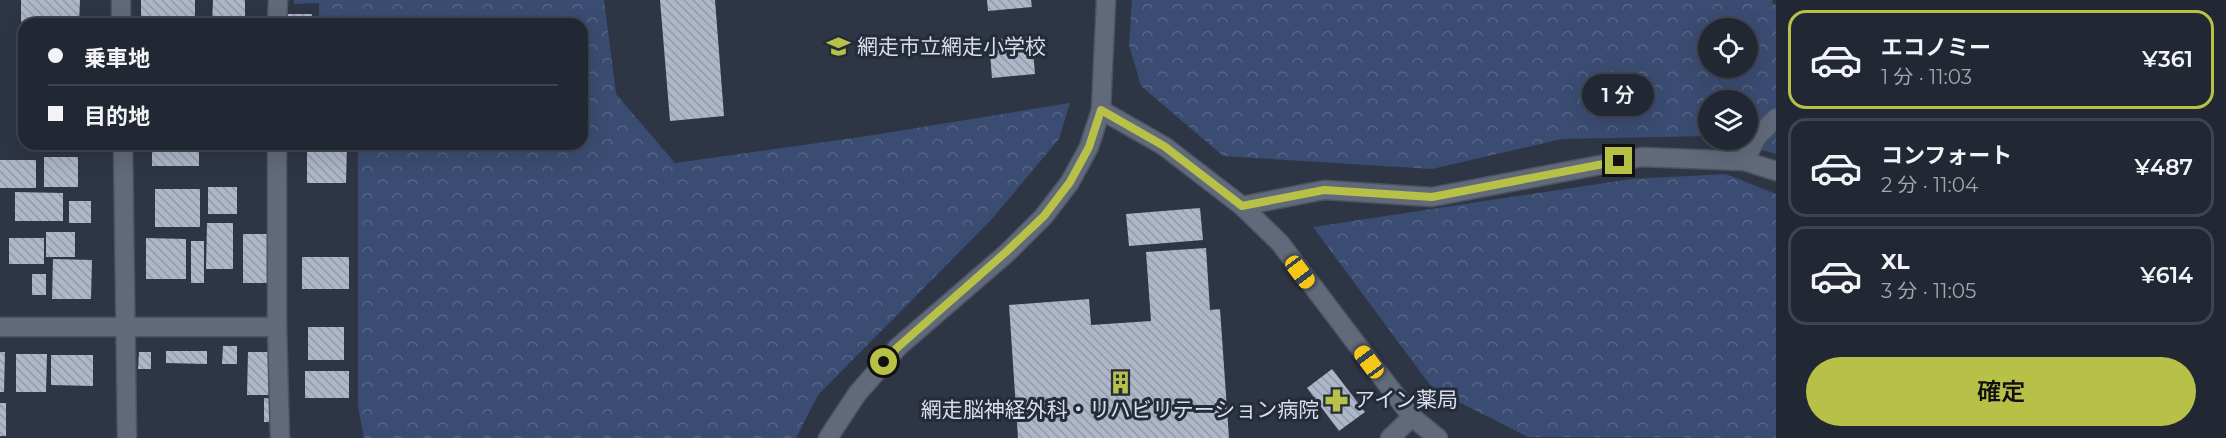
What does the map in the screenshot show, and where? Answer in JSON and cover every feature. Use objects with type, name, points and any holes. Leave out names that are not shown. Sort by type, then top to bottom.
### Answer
[{"type":"street","points":[[121,0],[121,18]]},
{"type":"street","points":[[277,18],[278,0]]},
{"type":"street","points":[[828,438],[857,393],[898,347],[1044,216],[1075,173],[1089,147],[1101,110],[1106,0]]},
{"type":"street","points":[[1101,110],[1164,146],[1242,206],[1280,243],[1412,417],[1438,438]]},
{"type":"street","points":[[1743,161],[1757,137],[1776,118]]},
{"type":"street","points":[[123,150],[127,438]]},
{"type":"street","points":[[277,150],[277,327],[280,438]]},
{"type":"street","points":[[1242,206],[1324,190],[1432,197],[1642,157],[1743,161],[1776,171]]},
{"type":"street","points":[[0,327],[277,327]]},
{"type":"street","points":[[1390,438],[1412,417]]},
{"type":"green space","points":[[294,0],[604,0],[616,94],[675,163],[861,137],[1070,103],[1059,139],[992,219],[818,395],[796,438],[364,438],[358,406],[358,150],[588,150],[588,18],[319,18],[319,3],[294,4]]},
{"type":"green space","points":[[1132,0],[1773,0],[1772,3],[1776,5],[1776,154],[1758,149],[1758,90],[1698,90],[1698,136],[1562,139],[1432,169],[1223,156],[1141,86],[1129,45]]},
{"type":"green space","points":[[1726,174],[1776,194],[1776,438],[1528,437],[1433,389],[1313,227],[1631,179]]},
{"type":"building","points":[[21,0],[80,0],[79,18],[21,18]]},
{"type":"building","points":[[141,0],[195,0],[195,18],[141,18]]},
{"type":"building","points":[[213,0],[245,0],[245,18],[212,18]]},
{"type":"building","points":[[660,0],[715,0],[724,116],[670,121]]},
{"type":"building","points":[[987,0],[1031,0],[1032,7],[988,11]]},
{"type":"building","points":[[285,14],[312,14],[312,18],[285,18]]},
{"type":"building","points":[[1032,36],[1035,74],[992,78],[989,40]]},
{"type":"building","points":[[152,150],[199,150],[199,166],[152,166]]},
{"type":"building","points":[[307,150],[347,150],[346,183],[307,183]]},
{"type":"building","points":[[44,157],[78,157],[78,187],[44,187]]},
{"type":"building","points":[[0,160],[36,160],[36,188],[0,188]]},
{"type":"building","points":[[208,187],[237,187],[237,214],[208,214]]},
{"type":"building","points":[[155,189],[200,189],[200,227],[155,227]]},
{"type":"building","points":[[15,192],[63,193],[63,221],[15,221]]},
{"type":"building","points":[[69,201],[91,201],[91,223],[69,223]]},
{"type":"building","points":[[1200,208],[1203,240],[1129,246],[1126,214]]},
{"type":"building","points":[[207,223],[233,223],[233,269],[206,269]]},
{"type":"building","points":[[46,232],[75,232],[75,257],[46,257]]},
{"type":"building","points":[[243,234],[271,234],[271,283],[243,283]]},
{"type":"building","points":[[9,238],[44,238],[44,264],[9,264]]},
{"type":"building","points":[[146,238],[186,239],[186,279],[146,279]]},
{"type":"building","points":[[191,241],[204,241],[204,283],[191,283]]},
{"type":"building","name":"網走脳神経外科・リハビリテーション病院","points":[[1206,248],[1210,310],[1220,309],[1229,438],[1018,438],[1009,305],[1089,299],[1091,325],[1151,321],[1146,252]]},
{"type":"building","points":[[302,257],[349,257],[349,289],[302,289]]},
{"type":"building","points":[[53,259],[92,260],[91,299],[52,299]]},
{"type":"building","points":[[32,274],[46,274],[46,295],[32,295]]},
{"type":"building","points":[[308,327],[344,327],[344,360],[308,360]]},
{"type":"building","points":[[223,346],[237,346],[237,364],[222,364]]},
{"type":"building","points":[[166,351],[207,351],[207,364],[166,363]]},
{"type":"building","points":[[0,352],[5,352],[4,392],[0,392]]},
{"type":"building","points":[[139,352],[151,352],[151,369],[138,369]]},
{"type":"building","points":[[248,352],[272,352],[272,395],[247,395]]},
{"type":"building","points":[[16,354],[47,354],[46,392],[16,392]]},
{"type":"building","points":[[51,355],[93,355],[93,386],[51,385]]},
{"type":"building","name":"アイン薬局","points":[[1332,369],[1365,412],[1339,431],[1307,388]]},
{"type":"building","points":[[305,371],[349,371],[349,398],[305,398]]},
{"type":"building","points":[[264,398],[273,399],[273,422],[264,422]]},
{"type":"building","points":[[0,403],[6,403],[6,436],[0,436]]},
{"type":"place","name":"網走市立網走小学校","points":[[839,47]]},
{"type":"place","name":"網走脳神経外科・リハビリテーション病院","points":[[1120,382]]},
{"type":"place","name":"アイン薬局","points":[[1336,400]]},
{"type":"route","points":[[884,362],[1044,216],[1070,182],[1089,147],[1101,110],[1164,146],[1242,206],[1324,190],[1432,197],[1619,161]]}]
